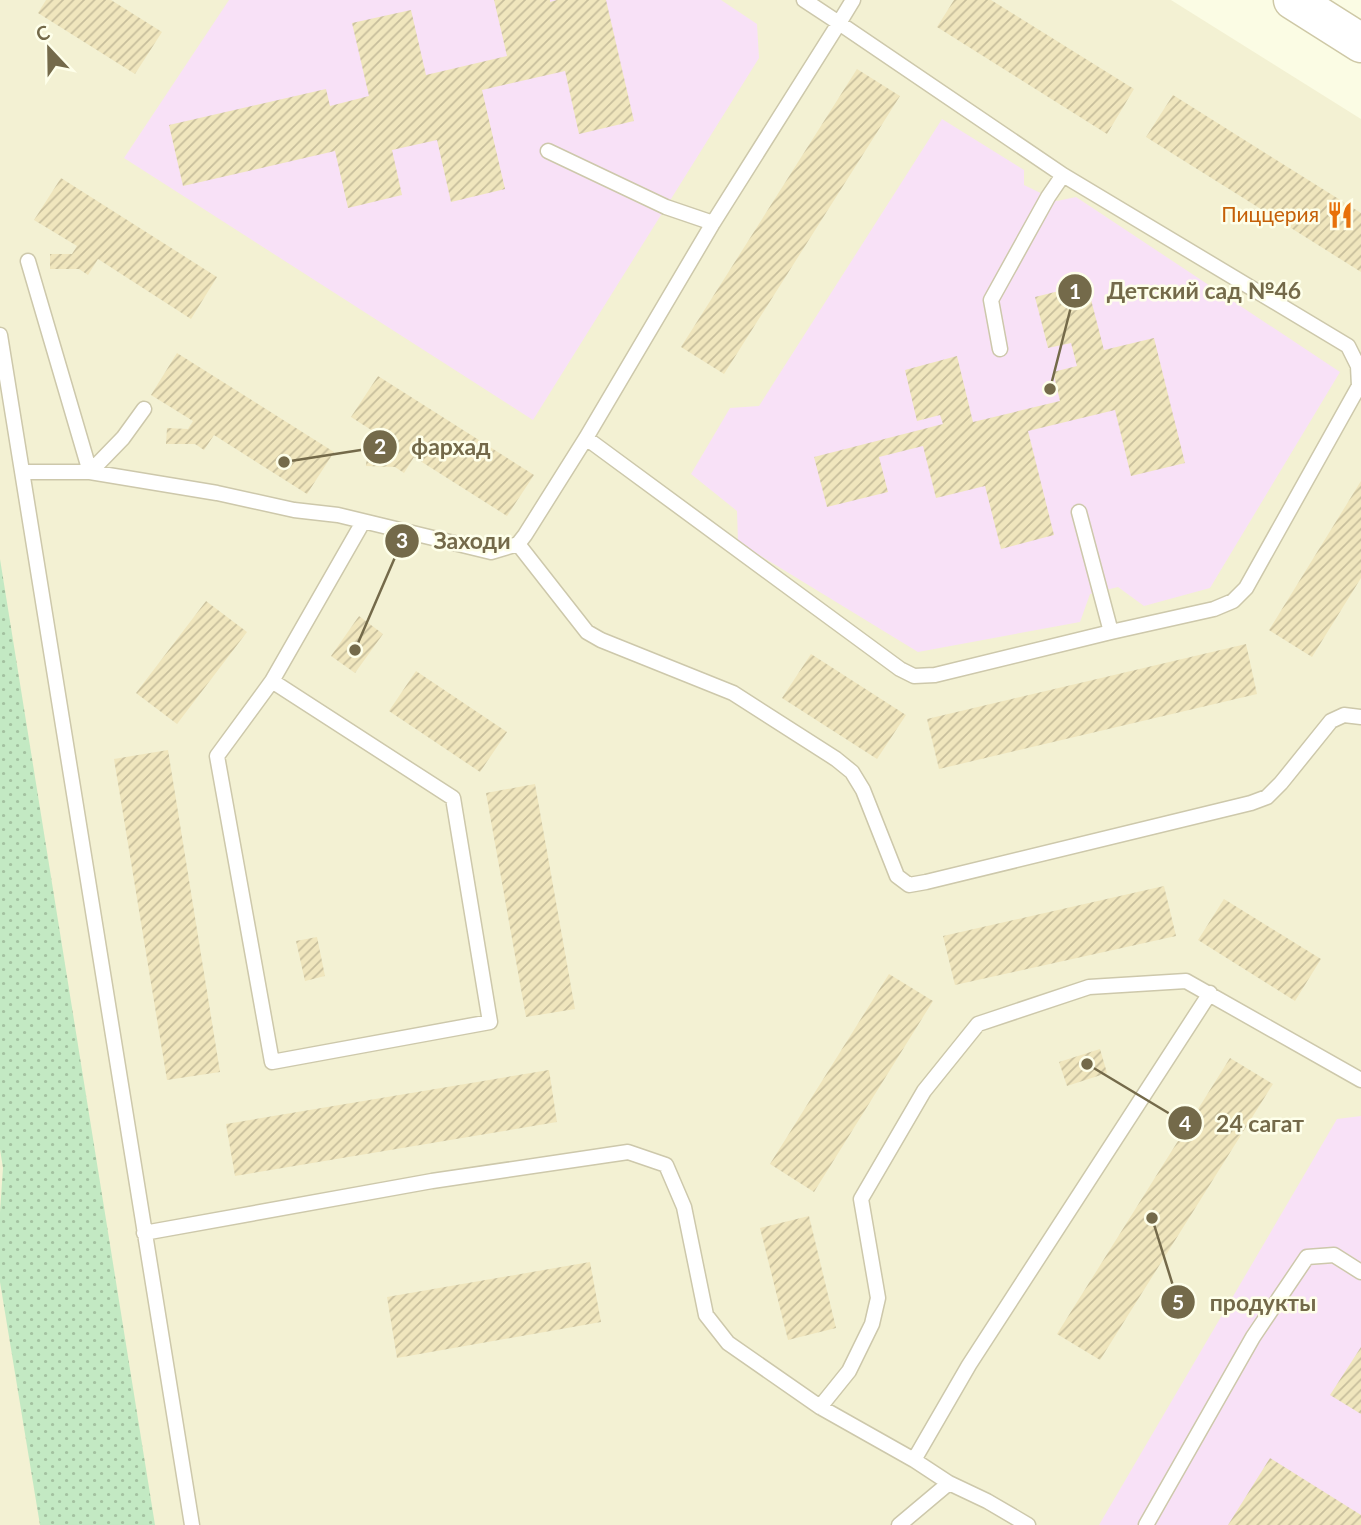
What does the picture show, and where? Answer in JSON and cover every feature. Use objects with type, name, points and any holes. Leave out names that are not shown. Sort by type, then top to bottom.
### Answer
[{"type":"street","points":[[1293,0],[1361,43]]},
{"type":"lane","points":[[586,438],[900,669],[914,676],[935,675],[1214,609],[1233,601],[1246,588],[1359,386],[1358,366],[1348,346],[1063,175],[804,0]]},
{"type":"lane","points":[[22,472],[90,472],[217,493],[294,510],[338,515],[491,552],[518,544],[586,438],[713,223],[853,0]]},
{"type":"lane","points":[[548,151],[666,208],[713,223]]},
{"type":"lane","points":[[1000,349],[991,300],[1063,175]]},
{"type":"lane","points":[[28,261],[90,472]]},
{"type":"lane","points":[[0,335],[192,1525]]},
{"type":"lane","points":[[90,472],[123,438],[145,410]]},
{"type":"lane","points":[[1079,512],[1111,632]]},
{"type":"lane","points":[[272,681],[453,798],[490,1022],[272,1062],[217,756],[272,681],[363,522]]},
{"type":"lane","points":[[518,544],[587,632],[733,693],[852,772],[863,790],[897,876],[909,885],[1259,800],[1267,797],[1281,783],[1331,720],[1344,715],[1361,717]]},
{"type":"lane","points":[[820,1407],[849,1371],[873,1324],[878,1298],[861,1199],[924,1091],[978,1024],[1089,987],[1186,981],[1355,1076],[1361,1061]]},
{"type":"lane","points":[[914,1460],[969,1365],[1210,993]]},
{"type":"lane","points":[[144,1233],[432,1181],[628,1152],[666,1165],[684,1208],[706,1315],[728,1342],[820,1407],[949,1483],[1028,1525]]},
{"type":"lane","points":[[1146,1525],[1253,1337],[1307,1257],[1334,1255],[1361,1272]]},
{"type":"lane","points":[[899,1525],[949,1483]]},
{"type":"shaded area","points":[[0,0],[1171,0],[1361,119],[1361,1525],[0,1525]]},
{"type":"shaded area","points":[[229,0],[721,0],[757,24],[759,58],[533,420],[124,158]]},
{"type":"shaded area","points":[[942,119],[1024,170],[1024,185],[1057,201],[1076,197],[1340,372],[1210,588],[1144,606],[1118,587],[1090,594],[1080,622],[918,652],[738,542],[737,511],[691,474],[730,408],[759,406]]},
{"type":"shaded area","points":[[1361,1116],[1361,1525],[1099,1525],[1337,1119]]},
{"type":"green space","points":[[0,559],[155,1525],[40,1525],[0,1282],[3,1168],[0,1149]]},
{"type":"building","points":[[46,0],[111,0],[162,32],[135,74],[38,13]]},
{"type":"building","points":[[494,0],[606,0],[634,121],[579,134],[565,71],[482,90],[505,189],[451,202],[437,140],[392,150],[402,195],[348,208],[335,151],[183,186],[169,125],[326,89],[330,106],[369,96],[352,23],[411,10],[426,75],[507,56]]},
{"type":"building","points":[[954,0],[991,0],[1134,89],[1107,134],[937,27]]},
{"type":"building","points":[[857,69],[900,96],[724,374],[681,347]]},
{"type":"building","points":[[1173,95],[1361,213],[1361,272],[1146,137]]},
{"type":"building","points":[[61,178],[217,277],[191,319],[98,259],[88,275],[79,269],[50,269],[50,254],[72,254],[77,246],[34,220]]},
{"type":"building","points":[[1087,284],[1104,350],[1154,338],[1185,463],[1131,476],[1115,410],[1028,431],[1054,535],[1001,549],[985,486],[936,498],[923,446],[879,457],[888,492],[827,507],[814,457],[943,424],[940,415],[917,421],[905,370],[957,356],[973,422],[1060,401],[1053,372],[1077,366],[1071,343],[1048,348],[1035,297]]},
{"type":"building","points":[[177,353],[334,452],[307,494],[214,435],[204,450],[195,444],[166,444],[167,428],[188,429],[193,421],[151,395]]},
{"type":"building","points":[[378,376],[534,475],[507,516],[414,457],[404,473],[395,467],[366,466],[367,451],[388,451],[393,444],[351,417]]},
{"type":"building","points":[[1361,481],[1361,578],[1312,657],[1269,630]]},
{"type":"building","points":[[206,601],[247,632],[177,724],[136,693]]},
{"type":"building","points":[[359,616],[383,634],[355,673],[331,656]]},
{"type":"building","points":[[1246,644],[1257,694],[939,769],[927,719]]},
{"type":"building","points":[[811,654],[906,715],[877,759],[782,698]]},
{"type":"building","points":[[416,671],[507,732],[480,772],[389,711]]},
{"type":"building","points":[[168,750],[220,1072],[167,1080],[114,759]]},
{"type":"building","points":[[535,784],[575,1009],[526,1017],[486,793]]},
{"type":"building","points":[[1164,886],[1176,936],[955,985],[943,936]]},
{"type":"building","points":[[1224,899],[1321,959],[1295,1001],[1198,940]]},
{"type":"building","points":[[317,937],[325,976],[305,981],[296,941]]},
{"type":"building","points":[[889,974],[933,1001],[814,1192],[770,1164]]},
{"type":"building","points":[[1100,1049],[1107,1073],[1067,1086],[1059,1062]]},
{"type":"building","points":[[1230,1058],[1273,1084],[1100,1360],[1057,1334]]},
{"type":"building","points":[[549,1070],[557,1122],[235,1176],[226,1124]]},
{"type":"building","points":[[809,1216],[836,1328],[788,1340],[760,1228]]},
{"type":"building","points":[[590,1262],[601,1322],[397,1358],[387,1297]]},
{"type":"building","points":[[1361,1347],[1361,1414],[1330,1395]]},
{"type":"building","points":[[1270,1458],[1361,1515],[1361,1525],[1228,1525]]},
{"type":"place","name":"Пиццерия","points":[[1340,215]]},
{"type":"place","name":"Детский сад №46","points":[[1050,389]]},
{"type":"place","name":"фархад","points":[[284,462]]},
{"type":"place","name":"Заходи","points":[[355,650]]},
{"type":"place","name":"24 сагат","points":[[1087,1064]]},
{"type":"place","name":"продукты","points":[[1152,1218]]}]
